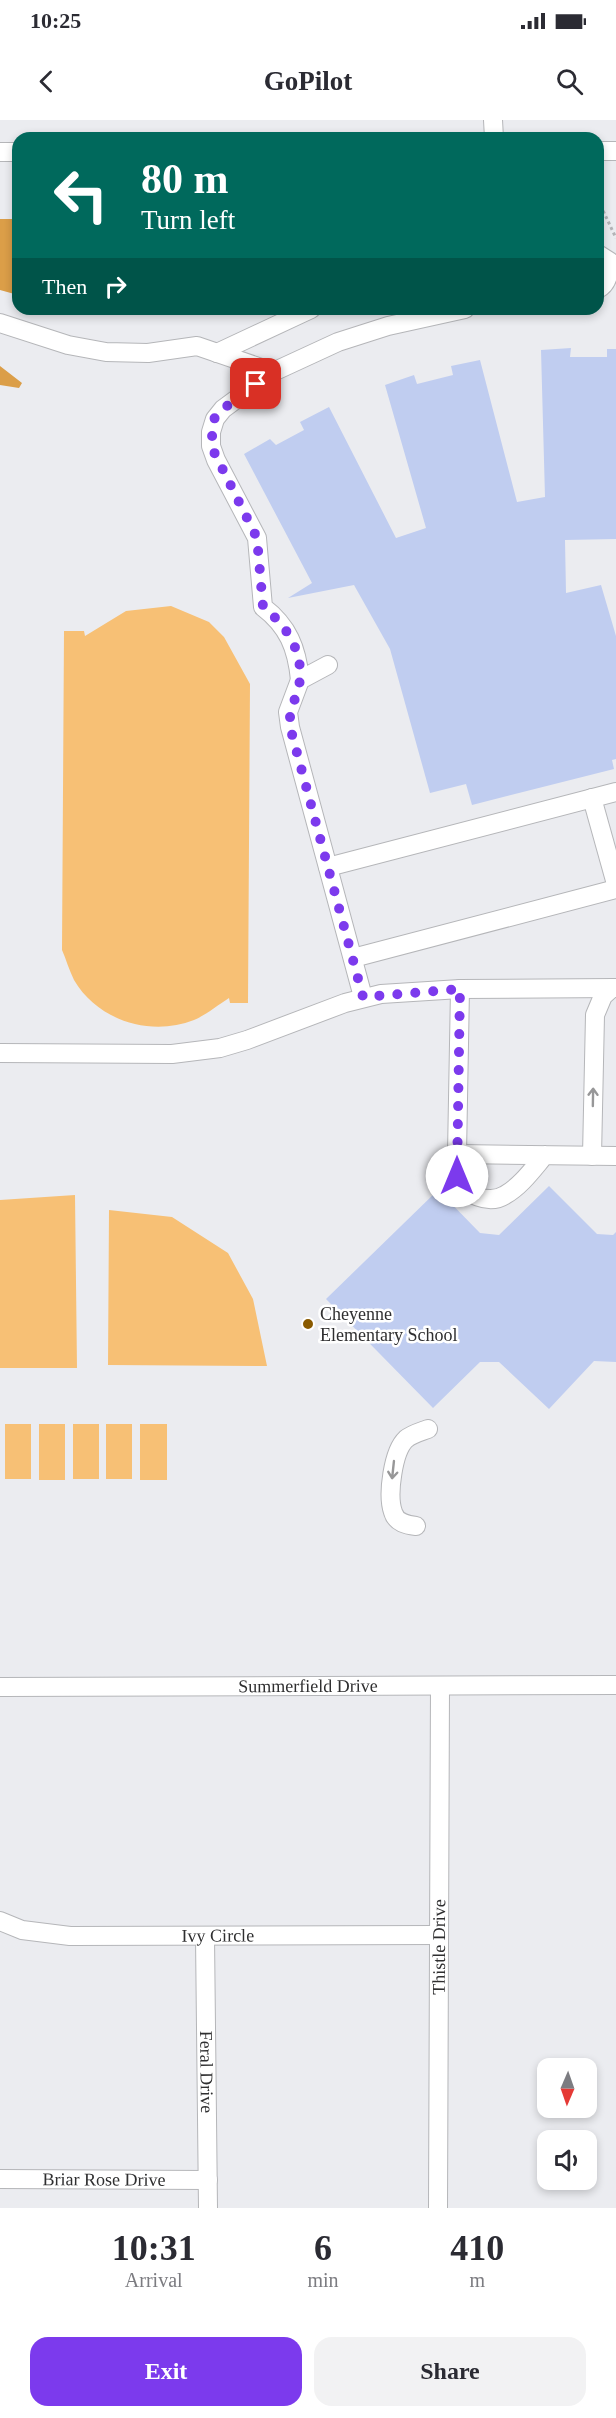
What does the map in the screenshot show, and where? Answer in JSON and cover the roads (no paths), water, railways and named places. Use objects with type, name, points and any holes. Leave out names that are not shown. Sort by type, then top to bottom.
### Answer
[{"type":"street","points":[[604,258],[609,261],[609,274],[604,286]]},
{"type":"street","points":[[217,353],[298,315]]},
{"type":"street","points":[[363,997],[290,727],[288,712],[300,680],[298,660],[286,629],[263,607],[257,538],[211,446],[214,419],[223,409],[273,372],[338,342],[388,326],[438,315]]},
{"type":"street","points":[[0,323],[68,345],[106,352],[148,352],[197,346],[273,372]]},
{"type":"street","points":[[300,680],[328,665]]},
{"type":"street","points":[[328,867],[616,792]]},
{"type":"street","points":[[592,798],[616,884]]},
{"type":"street","points":[[352,958],[616,890]]},
{"type":"street","points":[[0,1053],[172,1054],[212,1049],[248,1040],[363,997],[460,989],[614,988]]},
{"type":"street","points":[[592,1156],[595,1015],[603,996],[614,988]]},
{"type":"street","points":[[460,989],[457,1176],[464,1189],[488,1199],[503,1197],[518,1186],[545,1155]]},
{"type":"street","points":[[457,1154],[616,1156]]},
{"type":"street","points":[[416,1526],[401,1522],[393,1512],[394,1460],[406,1439],[428,1429]]},
{"type":"street","name":"Summerfield Drive","points":[[0,1688],[616,1685]]},
{"type":"street","name":"Thistle Drive","points":[[438,2208],[440,1686]]},
{"type":"street","name":"Ivy Circle","points":[[0,1921],[22,1930],[45,1935],[205,1937],[439,1935]]},
{"type":"street","name":"Feral Drive","points":[[205,1937],[208,2208]]},
{"type":"street","name":"Briar Rose Drive","points":[[0,2179],[208,2180]]},
{"type":"place","name":"Cheyenne Elementary School","points":[[308,1324]]}]
